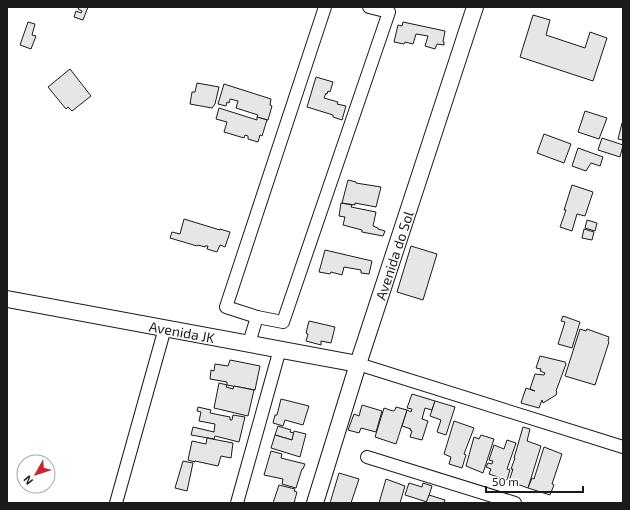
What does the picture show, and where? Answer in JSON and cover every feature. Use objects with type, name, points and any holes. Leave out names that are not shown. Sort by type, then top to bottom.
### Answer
[{"type":"street","points":[[325,7],[226,307],[257,318],[283,322],[389,12],[369,7]]},
{"type":"street","name":"Avenida do Sol","points":[[315,503],[358,364],[475,7]]},
{"type":"street","name":"Avenida JK","points":[[7,298],[358,364]]},
{"type":"street","points":[[249,343],[257,318]]},
{"type":"street","points":[[116,503],[165,328]]},
{"type":"street","points":[[237,503],[280,349]]},
{"type":"street","points":[[358,364],[623,447]]},
{"type":"street","points":[[367,457],[515,503]]},
{"type":"building","points":[[79,7],[88,7],[83,20],[74,17],[76,11],[81,13],[82,11],[78,9]]},
{"type":"building","points":[[533,15],[550,20],[546,35],[585,48],[590,32],[607,38],[593,81],[520,57]]},
{"type":"building","points":[[28,22],[35,24],[32,35],[36,36],[31,49],[20,45]]},
{"type":"building","points":[[403,22],[445,31],[443,42],[444,45],[437,44],[435,49],[425,46],[428,36],[416,34],[413,44],[394,42],[398,25],[402,26]]},
{"type":"building","points":[[70,69],[91,96],[72,111],[68,107],[66,109],[48,87]]},
{"type":"building","points":[[316,77],[333,82],[330,92],[328,91],[327,94],[326,93],[324,98],[346,106],[342,120],[333,117],[333,115],[307,107]]},
{"type":"building","points":[[197,83],[219,87],[215,104],[212,108],[190,104],[192,92],[195,92]]},
{"type":"building","points":[[224,84],[271,99],[270,105],[272,106],[268,120],[236,108],[238,101],[230,99],[226,106],[218,104]]},
{"type":"building","points":[[219,108],[257,120],[257,117],[267,120],[262,136],[260,135],[258,142],[248,139],[248,136],[245,135],[244,138],[224,132],[227,122],[216,119]]},
{"type":"building","points":[[585,111],[607,118],[599,139],[578,132]]},
{"type":"building","points":[[622,123],[623,124],[623,140],[618,139]]},
{"type":"building","points":[[544,134],[571,144],[564,163],[537,153]]},
{"type":"building","points":[[602,138],[623,145],[620,157],[598,150]]},
{"type":"building","points":[[578,148],[603,157],[600,166],[591,163],[586,171],[572,166]]},
{"type":"building","points":[[348,180],[356,183],[381,187],[376,207],[355,203],[355,205],[342,203]]},
{"type":"building","points":[[572,185],[593,192],[585,216],[577,214],[572,231],[560,227]]},
{"type":"building","points":[[341,203],[352,205],[351,207],[376,212],[373,226],[385,231],[383,236],[362,232],[362,230],[343,225],[345,217],[339,216]]},
{"type":"building","points":[[184,219],[230,232],[225,247],[220,245],[217,252],[207,249],[208,246],[197,246],[170,238],[172,232],[180,234]]},
{"type":"building","points":[[587,220],[597,223],[595,231],[585,228]]},
{"type":"building","points":[[584,229],[594,232],[592,240],[582,238]]},
{"type":"building","points":[[411,246],[437,254],[423,300],[397,292]]},
{"type":"building","points":[[325,250],[372,261],[369,274],[361,273],[361,270],[344,267],[342,275],[331,272],[330,274],[319,272]]},
{"type":"building","points":[[563,316],[580,322],[572,348],[558,344],[565,322],[561,321]]},
{"type":"building","points":[[309,321],[335,327],[331,343],[321,341],[321,345],[306,341]]},
{"type":"building","points":[[580,329],[586,331],[587,329],[609,337],[609,342],[595,385],[565,376]]},
{"type":"building","points":[[540,356],[565,362],[566,364],[556,391],[556,395],[543,403],[542,400],[539,408],[521,403],[526,388],[535,391],[530,389],[535,374],[544,375],[545,373],[540,371],[541,369],[536,368]]},
{"type":"building","points":[[230,360],[260,366],[255,390],[227,385],[227,382],[210,379],[211,370],[214,371],[215,364],[228,366]]},
{"type":"building","points":[[219,383],[227,385],[226,387],[233,389],[234,386],[254,390],[248,416],[214,408]]},
{"type":"building","points":[[412,394],[435,401],[432,410],[425,408],[422,419],[428,421],[422,440],[410,437],[412,431],[410,430],[411,429],[402,426],[407,410],[411,412],[412,409],[407,408]]},
{"type":"building","points":[[281,399],[309,406],[303,425],[285,420],[283,426],[273,423],[275,415],[277,415]]},
{"type":"building","points":[[435,401],[455,407],[446,435],[437,432],[441,420],[430,416]]},
{"type":"building","points":[[362,405],[382,411],[376,432],[361,428],[359,433],[348,430],[354,414],[359,416]]},
{"type":"building","points":[[198,407],[211,410],[210,413],[230,417],[230,420],[232,420],[233,415],[245,417],[239,442],[215,436],[214,439],[191,435],[193,427],[214,432],[215,424],[199,421],[201,412],[197,411]]},
{"type":"building","points":[[396,407],[407,410],[396,444],[375,437],[384,408],[393,411]]},
{"type":"building","points":[[454,421],[474,428],[464,454],[466,455],[462,468],[449,464],[451,457],[444,454]]},
{"type":"building","points":[[278,426],[291,430],[290,432],[294,433],[292,440],[275,435]]},
{"type":"building","points":[[523,427],[530,429],[527,441],[541,446],[528,488],[509,481]]},
{"type":"building","points":[[294,431],[306,434],[300,457],[271,448],[275,435],[292,440]]},
{"type":"building","points":[[481,435],[494,439],[483,473],[466,466],[474,437],[479,439]]},
{"type":"building","points":[[207,438],[233,443],[231,458],[221,456],[218,466],[188,460],[192,441],[206,444]]},
{"type":"building","points":[[507,440],[516,443],[507,469],[510,470],[507,480],[489,474],[491,469],[486,467],[488,463],[492,464],[493,461],[489,460],[494,445],[504,449]]},
{"type":"building","points":[[544,447],[562,454],[550,495],[528,488],[532,478],[534,479]]},
{"type":"building","points":[[271,451],[282,454],[281,458],[305,464],[296,488],[282,484],[283,479],[264,475]]},
{"type":"building","points":[[183,461],[193,463],[187,491],[175,488]]},
{"type":"building","points":[[339,473],[359,479],[351,503],[330,503]]},
{"type":"building","points":[[386,479],[405,486],[400,503],[379,503]]},
{"type":"building","points":[[409,483],[422,487],[423,483],[432,486],[427,502],[405,495]]},
{"type":"building","points":[[279,485],[295,489],[294,491],[297,492],[294,503],[273,503]]},
{"type":"building","points":[[429,495],[445,500],[444,502],[448,503],[426,503]]}]
